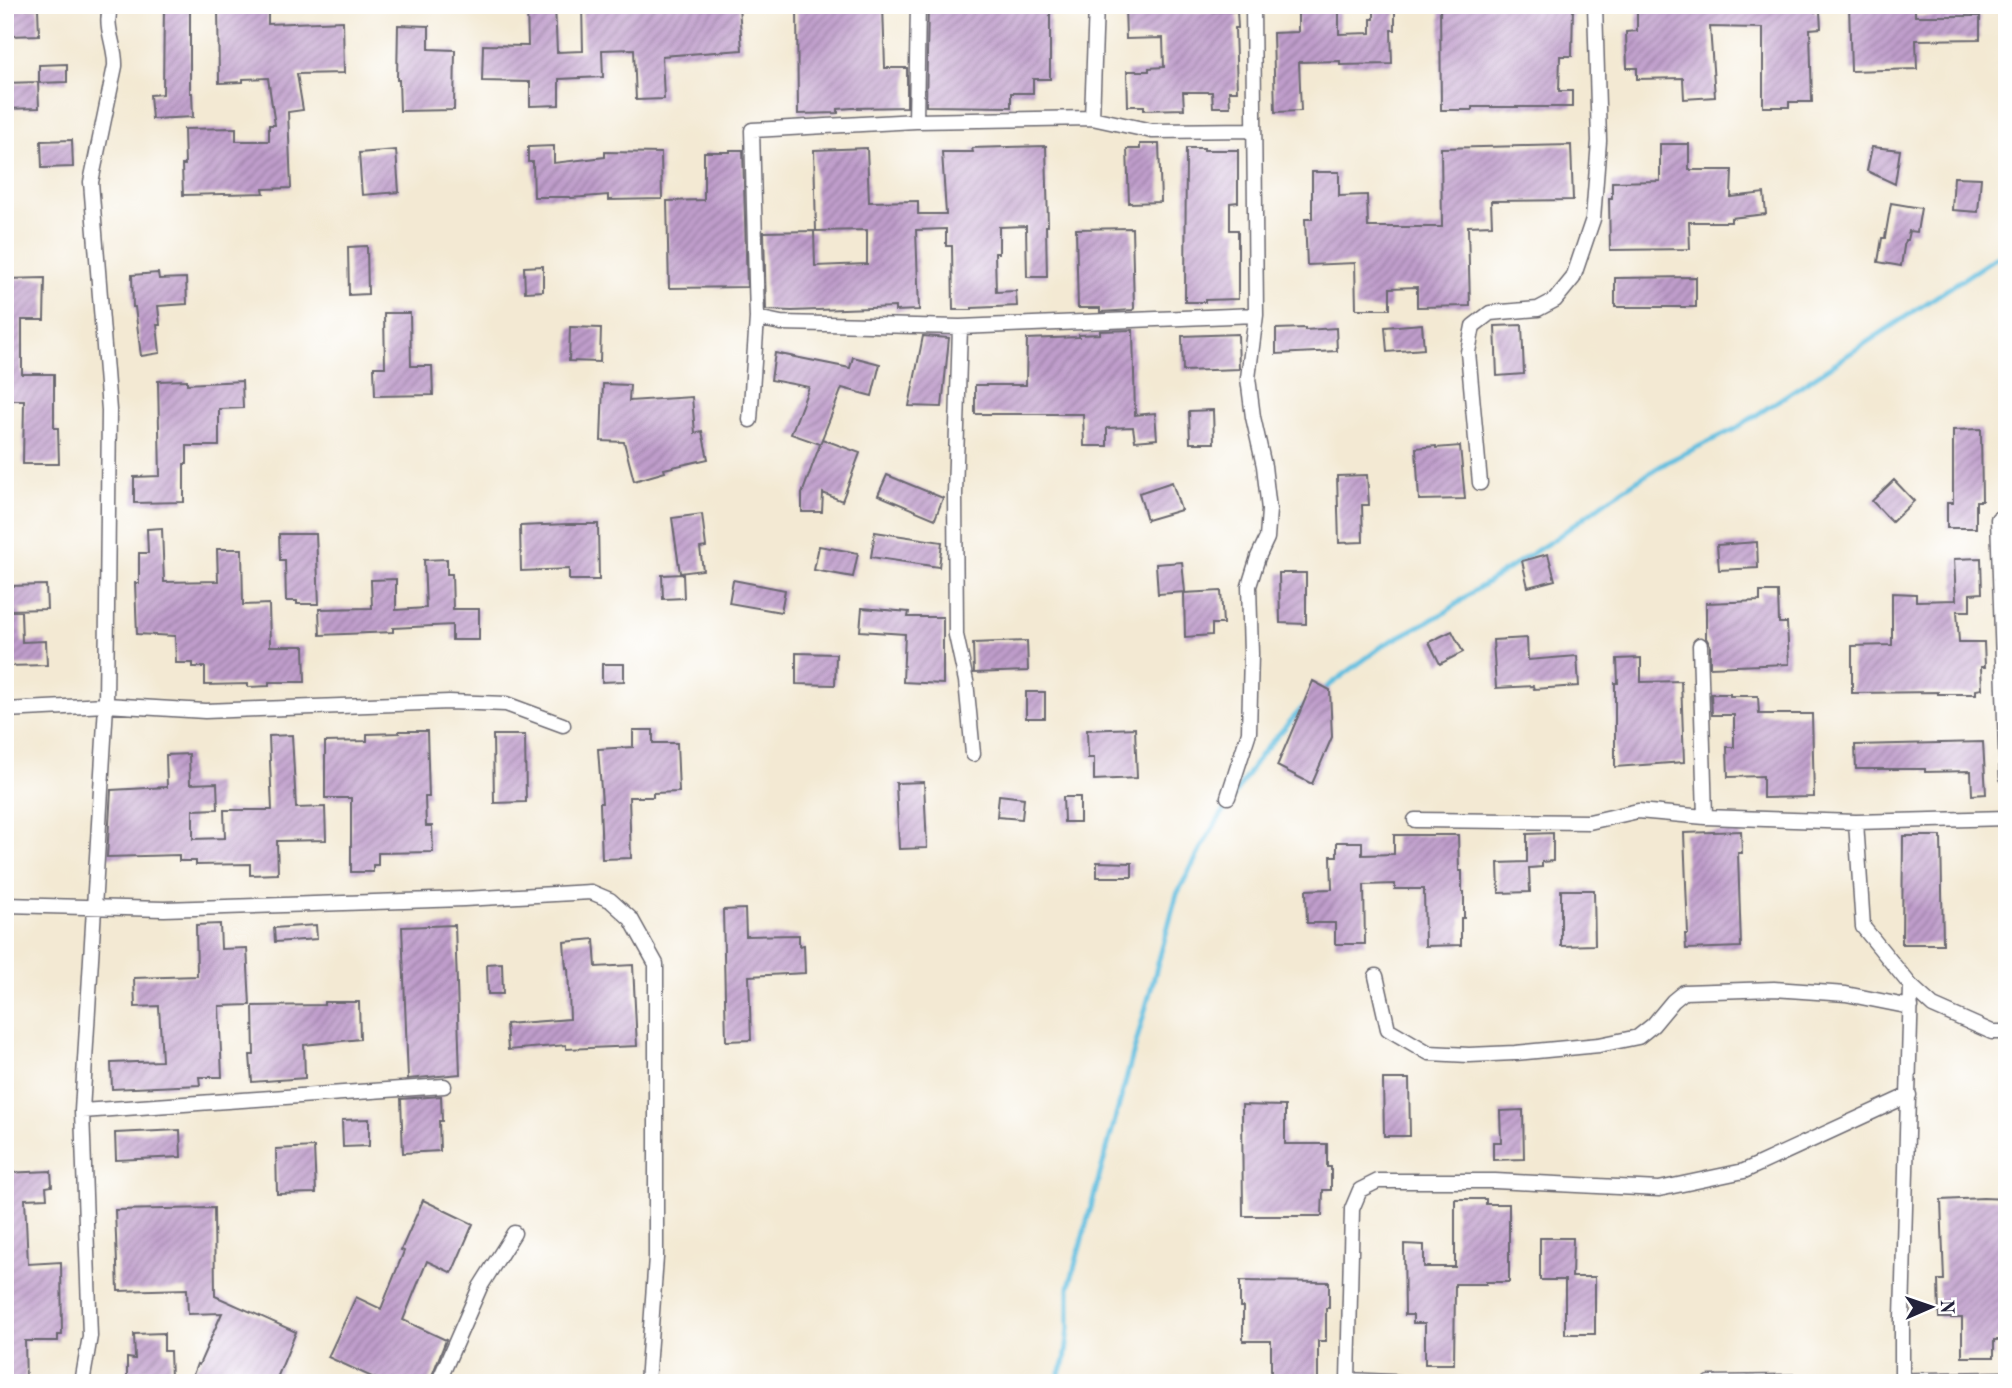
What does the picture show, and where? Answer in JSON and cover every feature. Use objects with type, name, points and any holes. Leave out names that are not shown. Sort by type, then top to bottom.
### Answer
[{"type":"street","points":[[82,1383],[90,1336],[82,1111],[106,705],[109,410],[91,182],[115,66],[116,53],[109,33],[111,5]]},
{"type":"street","points":[[916,121],[919,5]]},
{"type":"street","points":[[1092,118],[1096,5]]},
{"type":"street","points":[[1228,797],[1249,732],[1249,586],[1267,538],[1269,510],[1248,378],[1256,316],[1253,5]]},
{"type":"street","points":[[1480,483],[1468,352],[1473,326],[1490,313],[1538,309],[1555,300],[1573,278],[1593,219],[1599,141],[1595,5]]},
{"type":"street","points":[[750,420],[757,318],[752,130],[916,121],[1092,118],[1152,131],[1254,130]]},
{"type":"street","points":[[757,318],[781,323],[960,327],[1256,316]]},
{"type":"street","points":[[960,327],[955,494],[956,635],[966,681],[973,754]]},
{"type":"street","points":[[2007,519],[1998,519],[2007,777]]},
{"type":"street","points":[[1700,645],[1705,817]]},
{"type":"street","points":[[5,710],[106,705],[205,711],[449,702],[506,705],[563,724]]},
{"type":"street","points":[[1415,820],[1588,822],[1637,811],[1705,817],[1856,822],[2007,818]]},
{"type":"street","points":[[1856,822],[1863,927],[1911,986],[1933,1006],[1992,1032],[2007,1032]]},
{"type":"street","points":[[5,905],[164,909],[592,892],[610,900],[631,919],[656,964],[656,1257],[647,1383]]},
{"type":"street","points":[[1376,976],[1388,1029],[1429,1053],[1515,1053],[1599,1045],[1638,1037],[1684,992],[1774,989],[1846,994],[1911,1007]]},
{"type":"street","points":[[1902,1381],[1911,986]]},
{"type":"street","points":[[82,1111],[444,1086]]},
{"type":"street","points":[[1412,1383],[1348,1381],[1352,1209],[1360,1190],[1378,1181],[1495,1181],[1659,1189],[1744,1171],[1909,1095]]},
{"type":"street","points":[[438,1383],[480,1287],[514,1233]]},
{"type":"street","points":[[1710,1383],[2007,1379]]},
{"type":"building","points":[[268,5],[268,24],[343,21],[344,73],[297,74],[303,110],[288,112],[291,188],[263,189],[264,193],[183,195],[184,129],[236,128],[236,141],[269,141],[269,125],[275,125],[268,78],[219,83],[218,6]]},
{"type":"building","points":[[527,5],[555,5],[557,52],[583,51],[582,5],[739,5],[742,50],[662,56],[664,99],[636,100],[634,49],[602,50],[603,77],[559,79],[559,105],[530,106],[530,82],[482,81],[483,45],[528,46]]},
{"type":"building","points":[[797,5],[883,5],[885,68],[907,68],[907,107],[853,108],[838,109],[838,113],[798,114]]},
{"type":"building","points":[[928,5],[1050,5],[1050,79],[1033,79],[1033,93],[1011,93],[1011,107],[926,106]]},
{"type":"building","points":[[1125,5],[1181,5],[1181,12],[1237,11],[1237,91],[1229,91],[1230,107],[1213,107],[1212,92],[1183,92],[1184,109],[1144,110],[1144,106],[1128,106],[1127,71],[1149,71],[1149,68],[1164,67],[1163,38],[1126,39]]},
{"type":"building","points":[[1374,5],[1395,5],[1395,30],[1391,30],[1392,64],[1340,65],[1340,61],[1299,62],[1301,111],[1275,112],[1273,33],[1298,32],[1298,6],[1339,6],[1339,34],[1371,33]]},
{"type":"building","points":[[1440,5],[1573,5],[1572,56],[1560,56],[1559,91],[1572,91],[1572,107],[1472,107],[1472,110],[1441,110]]},
{"type":"building","points":[[1637,5],[1814,5],[1815,12],[1820,12],[1821,28],[1810,29],[1812,102],[1789,102],[1789,107],[1763,107],[1763,28],[1710,27],[1715,97],[1684,99],[1683,78],[1637,79],[1637,68],[1627,68],[1626,32],[1637,31]]},
{"type":"building","points":[[1849,5],[1915,5],[1915,16],[1980,16],[1980,39],[1916,40],[1917,69],[1851,71]]},
{"type":"building","points":[[164,6],[190,6],[190,93],[193,117],[152,119],[150,95],[163,94]]},
{"type":"building","points":[[38,8],[39,35],[10,36],[9,9]]},
{"type":"building","points":[[398,25],[429,26],[429,49],[455,50],[454,110],[400,111],[397,80]]},
{"type":"building","points":[[67,64],[67,82],[39,83],[39,65]]},
{"type":"building","points":[[38,82],[39,108],[5,109],[5,83]]},
{"type":"building","points":[[72,140],[73,167],[42,168],[41,141]]},
{"type":"building","points":[[1140,144],[1159,144],[1161,202],[1129,203],[1127,149],[1140,149]]},
{"type":"building","points":[[1660,144],[1689,144],[1689,170],[1732,170],[1731,197],[1764,193],[1766,214],[1731,218],[1731,222],[1689,222],[1690,249],[1610,250],[1609,198],[1612,198],[1612,182],[1660,181]]},
{"type":"building","points":[[1571,145],[1573,200],[1491,201],[1492,225],[1468,226],[1470,306],[1417,307],[1417,287],[1390,288],[1390,309],[1356,309],[1355,263],[1307,265],[1305,219],[1312,219],[1312,172],[1339,172],[1339,196],[1367,195],[1368,227],[1442,227],[1441,148]]},
{"type":"building","points":[[554,146],[554,163],[605,157],[605,152],[661,153],[662,199],[608,200],[608,195],[534,197],[533,162],[528,162],[528,147]]},
{"type":"building","points":[[1046,146],[1047,277],[1027,277],[1026,226],[999,227],[999,253],[995,253],[996,292],[1016,291],[1017,306],[953,310],[952,246],[946,246],[946,229],[916,230],[919,310],[895,311],[895,307],[766,310],[764,232],[814,231],[815,266],[867,264],[867,230],[816,231],[814,150],[867,148],[869,202],[918,201],[918,214],[946,214],[942,152],[973,152],[972,148]]},
{"type":"building","points":[[1872,147],[1900,150],[1895,184],[1867,171]]},
{"type":"building","points":[[1186,148],[1238,150],[1238,202],[1230,203],[1230,230],[1238,230],[1238,299],[1185,302]]},
{"type":"building","points":[[396,150],[399,192],[362,195],[359,153]]},
{"type":"building","points":[[743,150],[747,287],[669,288],[667,201],[704,200],[704,152]]},
{"type":"building","points":[[1954,177],[1981,178],[1978,212],[1952,210]]},
{"type":"building","points":[[1891,203],[1921,208],[1917,232],[1909,231],[1905,240],[1901,266],[1878,262]]},
{"type":"building","points":[[1132,228],[1133,310],[1100,312],[1100,308],[1078,308],[1076,229]]},
{"type":"building","points":[[367,246],[368,294],[349,295],[348,247]]},
{"type":"building","points":[[543,266],[543,291],[525,292],[524,267]]},
{"type":"building","points":[[158,273],[159,279],[186,278],[187,304],[158,306],[160,353],[141,356],[133,307],[132,275]]},
{"type":"building","points":[[1696,277],[1696,307],[1615,307],[1615,278]]},
{"type":"building","points":[[45,278],[44,320],[22,320],[22,374],[54,374],[54,428],[58,428],[59,464],[23,464],[24,400],[5,400],[5,279]]},
{"type":"building","points":[[384,313],[410,313],[411,366],[432,366],[433,395],[375,396],[374,367],[385,367]]},
{"type":"building","points":[[1422,324],[1424,349],[1387,352],[1385,327]]},
{"type":"building","points":[[1522,325],[1524,374],[1497,376],[1495,326]]},
{"type":"building","points":[[570,327],[601,328],[600,362],[569,361]]},
{"type":"building","points":[[1336,328],[1337,351],[1276,354],[1276,329]]},
{"type":"building","points":[[1133,330],[1135,415],[1155,413],[1157,439],[1135,441],[1133,427],[1107,428],[1107,446],[1084,446],[1083,414],[975,414],[975,385],[1026,385],[1027,339],[1079,337],[1100,334],[1100,331]]},
{"type":"building","points":[[1238,334],[1239,369],[1183,371],[1182,336]]},
{"type":"building","points":[[923,336],[949,338],[942,407],[909,406]]},
{"type":"building","points":[[775,353],[850,368],[853,357],[880,364],[872,396],[842,388],[820,444],[791,434],[809,387],[771,380]]},
{"type":"building","points":[[187,380],[187,384],[242,381],[243,408],[219,409],[219,446],[187,446],[184,502],[134,503],[134,477],[160,476],[158,381]]},
{"type":"building","points":[[603,384],[630,385],[629,401],[692,397],[695,433],[702,431],[708,459],[664,469],[665,472],[634,481],[624,442],[601,441]]},
{"type":"building","points":[[1213,410],[1214,443],[1190,443],[1189,411]]},
{"type":"building","points":[[1981,429],[1982,501],[1976,501],[1976,528],[1947,528],[1947,503],[1953,503],[1953,430]]},
{"type":"building","points":[[822,439],[860,453],[842,501],[823,493],[822,512],[802,512],[802,494]]},
{"type":"building","points":[[1460,446],[1465,499],[1419,500],[1416,448]]},
{"type":"building","points":[[887,475],[943,498],[935,519],[878,495]]},
{"type":"building","points":[[1367,475],[1369,505],[1362,505],[1363,542],[1339,543],[1337,476]]},
{"type":"building","points":[[1894,480],[1914,501],[1892,522],[1872,501]]},
{"type":"building","points":[[1172,482],[1181,510],[1147,520],[1139,493]]},
{"type":"building","points":[[702,514],[706,547],[700,548],[703,570],[680,573],[672,518]]},
{"type":"building","points":[[598,524],[599,580],[569,580],[569,569],[521,571],[520,526]]},
{"type":"building","points":[[162,528],[164,582],[218,581],[217,549],[242,549],[243,605],[269,604],[270,646],[304,646],[305,682],[269,682],[269,686],[248,687],[248,684],[205,685],[205,667],[193,667],[193,663],[176,663],[175,636],[137,634],[135,583],[139,583],[139,553],[148,553],[147,529]]},
{"type":"building","points":[[875,532],[942,542],[939,567],[871,557]]},
{"type":"building","points":[[279,534],[316,534],[319,604],[286,601],[285,560],[280,560]]},
{"type":"building","points":[[1757,542],[1758,568],[1719,570],[1717,545]]},
{"type":"building","points":[[819,546],[858,553],[853,577],[814,570]]},
{"type":"building","points":[[1548,554],[1555,580],[1528,587],[1522,561]]},
{"type":"building","points":[[1981,558],[1982,593],[1970,594],[1970,611],[1957,611],[1959,642],[1984,642],[1982,689],[1976,690],[1976,694],[1852,693],[1852,646],[1892,645],[1892,593],[1916,594],[1916,601],[1956,600],[1954,559]]},
{"type":"building","points":[[447,559],[447,574],[452,574],[453,609],[479,609],[479,640],[452,640],[452,625],[393,628],[393,632],[320,635],[319,609],[372,608],[371,580],[396,579],[396,610],[426,608],[424,560]]},
{"type":"building","points":[[1182,562],[1185,592],[1158,594],[1156,564]]},
{"type":"building","points":[[1279,573],[1306,573],[1306,624],[1280,623]]},
{"type":"building","points":[[683,574],[684,598],[663,599],[662,575]]},
{"type":"building","points":[[733,580],[785,590],[781,612],[729,603]]},
{"type":"building","points":[[46,585],[47,609],[9,610],[8,586]]},
{"type":"building","points":[[1221,591],[1223,624],[1212,624],[1212,635],[1185,637],[1184,593]]},
{"type":"building","points":[[1760,592],[1778,592],[1779,623],[1787,623],[1789,664],[1710,667],[1710,645],[1706,638],[1706,603],[1760,601]]},
{"type":"building","points":[[862,608],[909,612],[908,617],[943,617],[943,684],[903,682],[905,634],[860,631]]},
{"type":"building","points":[[6,611],[21,611],[22,642],[46,641],[47,665],[7,666]]},
{"type":"building","points":[[1452,631],[1463,652],[1440,664],[1429,642]]},
{"type":"building","points":[[1527,638],[1528,660],[1577,656],[1579,686],[1496,688],[1493,640]]},
{"type":"building","points":[[1027,641],[1028,671],[974,673],[973,643]]},
{"type":"building","points":[[796,653],[836,654],[835,685],[796,684]]},
{"type":"building","points":[[1641,658],[1641,682],[1681,681],[1684,762],[1615,767],[1617,659]]},
{"type":"building","points":[[602,664],[624,664],[624,681],[602,682]]},
{"type":"building","points":[[1313,681],[1330,690],[1332,737],[1312,784],[1277,766]]},
{"type":"building","points":[[1026,692],[1045,692],[1045,718],[1026,718]]},
{"type":"building","points":[[1711,694],[1758,696],[1759,714],[1812,714],[1814,797],[1763,798],[1763,776],[1728,777],[1727,747],[1734,747],[1734,715],[1712,715]]},
{"type":"building","points":[[1135,728],[1137,778],[1094,780],[1094,758],[1088,758],[1087,730]]},
{"type":"building","points":[[633,730],[653,730],[653,743],[677,743],[679,792],[653,793],[653,797],[629,797],[631,858],[602,859],[598,749],[633,747]]},
{"type":"building","points":[[427,731],[429,797],[425,797],[426,826],[432,826],[433,852],[378,853],[378,865],[373,865],[373,872],[351,872],[351,798],[325,798],[325,742],[367,741],[367,734]]},
{"type":"building","points":[[292,735],[296,808],[325,807],[326,840],[277,841],[278,874],[250,875],[250,864],[196,865],[196,861],[179,861],[179,855],[107,857],[111,790],[167,787],[166,755],[189,754],[190,784],[217,783],[218,809],[193,810],[193,839],[225,838],[224,810],[272,810],[269,736]]},
{"type":"building","points":[[493,735],[525,735],[526,802],[494,803]]},
{"type":"building","points":[[1983,742],[1986,794],[1972,795],[1971,771],[1856,769],[1855,745]]},
{"type":"building","points":[[924,782],[927,848],[899,849],[896,783]]},
{"type":"building","points":[[999,795],[1024,798],[1022,819],[997,817]]},
{"type":"building","points":[[1063,797],[1080,797],[1080,822],[1064,822]]},
{"type":"building","points":[[1741,831],[1742,853],[1738,853],[1741,947],[1686,949],[1685,934],[1688,934],[1684,833]]},
{"type":"building","points":[[1553,833],[1553,861],[1542,862],[1542,867],[1529,868],[1530,892],[1499,893],[1498,863],[1527,862],[1527,834]]},
{"type":"building","points":[[1394,835],[1458,835],[1459,871],[1462,871],[1464,892],[1461,945],[1425,946],[1424,889],[1395,889],[1395,884],[1364,885],[1365,944],[1335,944],[1335,923],[1307,923],[1306,890],[1332,889],[1331,856],[1337,856],[1337,842],[1362,842],[1362,855],[1394,854]]},
{"type":"building","points":[[1903,836],[1941,836],[1943,944],[1902,944]]},
{"type":"building","points":[[1097,862],[1132,863],[1132,877],[1097,877]]},
{"type":"building","points":[[1561,890],[1594,890],[1595,945],[1561,946]]},
{"type":"building","points":[[745,909],[746,936],[799,935],[799,946],[804,945],[805,973],[749,976],[751,1040],[726,1041],[723,910]]},
{"type":"building","points":[[220,924],[221,949],[247,948],[250,1005],[219,1006],[222,1077],[199,1077],[200,1085],[112,1089],[111,1063],[162,1061],[159,1006],[135,1007],[134,978],[197,976],[196,925]]},
{"type":"building","points":[[316,925],[317,939],[275,942],[274,928]]},
{"type":"building","points":[[455,925],[460,1074],[408,1079],[402,927]]},
{"type":"building","points":[[594,939],[596,967],[633,965],[637,1046],[566,1049],[566,1045],[508,1050],[506,1024],[570,1019],[564,942]]},
{"type":"building","points":[[502,963],[503,994],[488,994],[487,964]]},
{"type":"building","points":[[324,1002],[359,1002],[360,1039],[304,1045],[305,1078],[252,1082],[250,1055],[254,1055],[253,1006],[324,1005]]},
{"type":"building","points":[[1383,1079],[1409,1079],[1410,1136],[1384,1136]]},
{"type":"building","points":[[441,1096],[440,1151],[403,1153],[401,1099]]},
{"type":"building","points":[[1242,1105],[1285,1106],[1285,1144],[1327,1144],[1331,1190],[1323,1190],[1322,1216],[1243,1216]]},
{"type":"building","points":[[1523,1110],[1524,1159],[1493,1160],[1493,1142],[1501,1142],[1500,1111]]},
{"type":"building","points":[[369,1119],[369,1146],[343,1147],[342,1120]]},
{"type":"building","points":[[180,1130],[181,1157],[116,1160],[115,1133]]},
{"type":"building","points":[[314,1147],[316,1193],[277,1194],[276,1149]]},
{"type":"building","points":[[51,1171],[52,1186],[46,1187],[47,1198],[25,1199],[28,1264],[61,1262],[62,1335],[58,1335],[58,1341],[25,1341],[26,1383],[5,1383],[5,1173]]},
{"type":"building","points":[[1455,1199],[1486,1199],[1486,1204],[1509,1204],[1509,1282],[1455,1284],[1454,1364],[1425,1364],[1425,1323],[1413,1323],[1413,1315],[1405,1315],[1404,1244],[1424,1245],[1424,1267],[1455,1267]]},
{"type":"building","points":[[2007,1199],[2007,1340],[1994,1340],[1994,1357],[1962,1357],[1962,1318],[1939,1318],[1938,1280],[1944,1280],[1941,1200]]},
{"type":"building","points":[[423,1200],[473,1224],[452,1273],[427,1261],[403,1320],[446,1340],[429,1383],[385,1383],[328,1357],[356,1297],[381,1309],[404,1251],[401,1250]]},
{"type":"building","points":[[214,1208],[215,1296],[296,1332],[275,1383],[190,1383],[222,1313],[188,1314],[187,1289],[118,1291],[115,1210]]},
{"type":"building","points":[[1540,1238],[1573,1238],[1572,1277],[1595,1277],[1595,1334],[1565,1334],[1565,1280],[1540,1280]]},
{"type":"building","points":[[1240,1281],[1329,1282],[1326,1341],[1318,1341],[1318,1383],[1271,1383],[1271,1341],[1243,1341]]},
{"type":"building","points":[[164,1333],[164,1351],[170,1351],[171,1378],[127,1379],[127,1358],[135,1359],[134,1334]]},
{"type":"waterway","points":[[1322,691],[1385,644],[1446,612],[1636,481],[1669,461],[1735,429],[2007,250]]},
{"type":"waterway","points":[[1056,1383],[1065,1361],[1069,1329],[1069,1287],[1177,894],[1209,834],[1261,754],[1304,706]]}]
